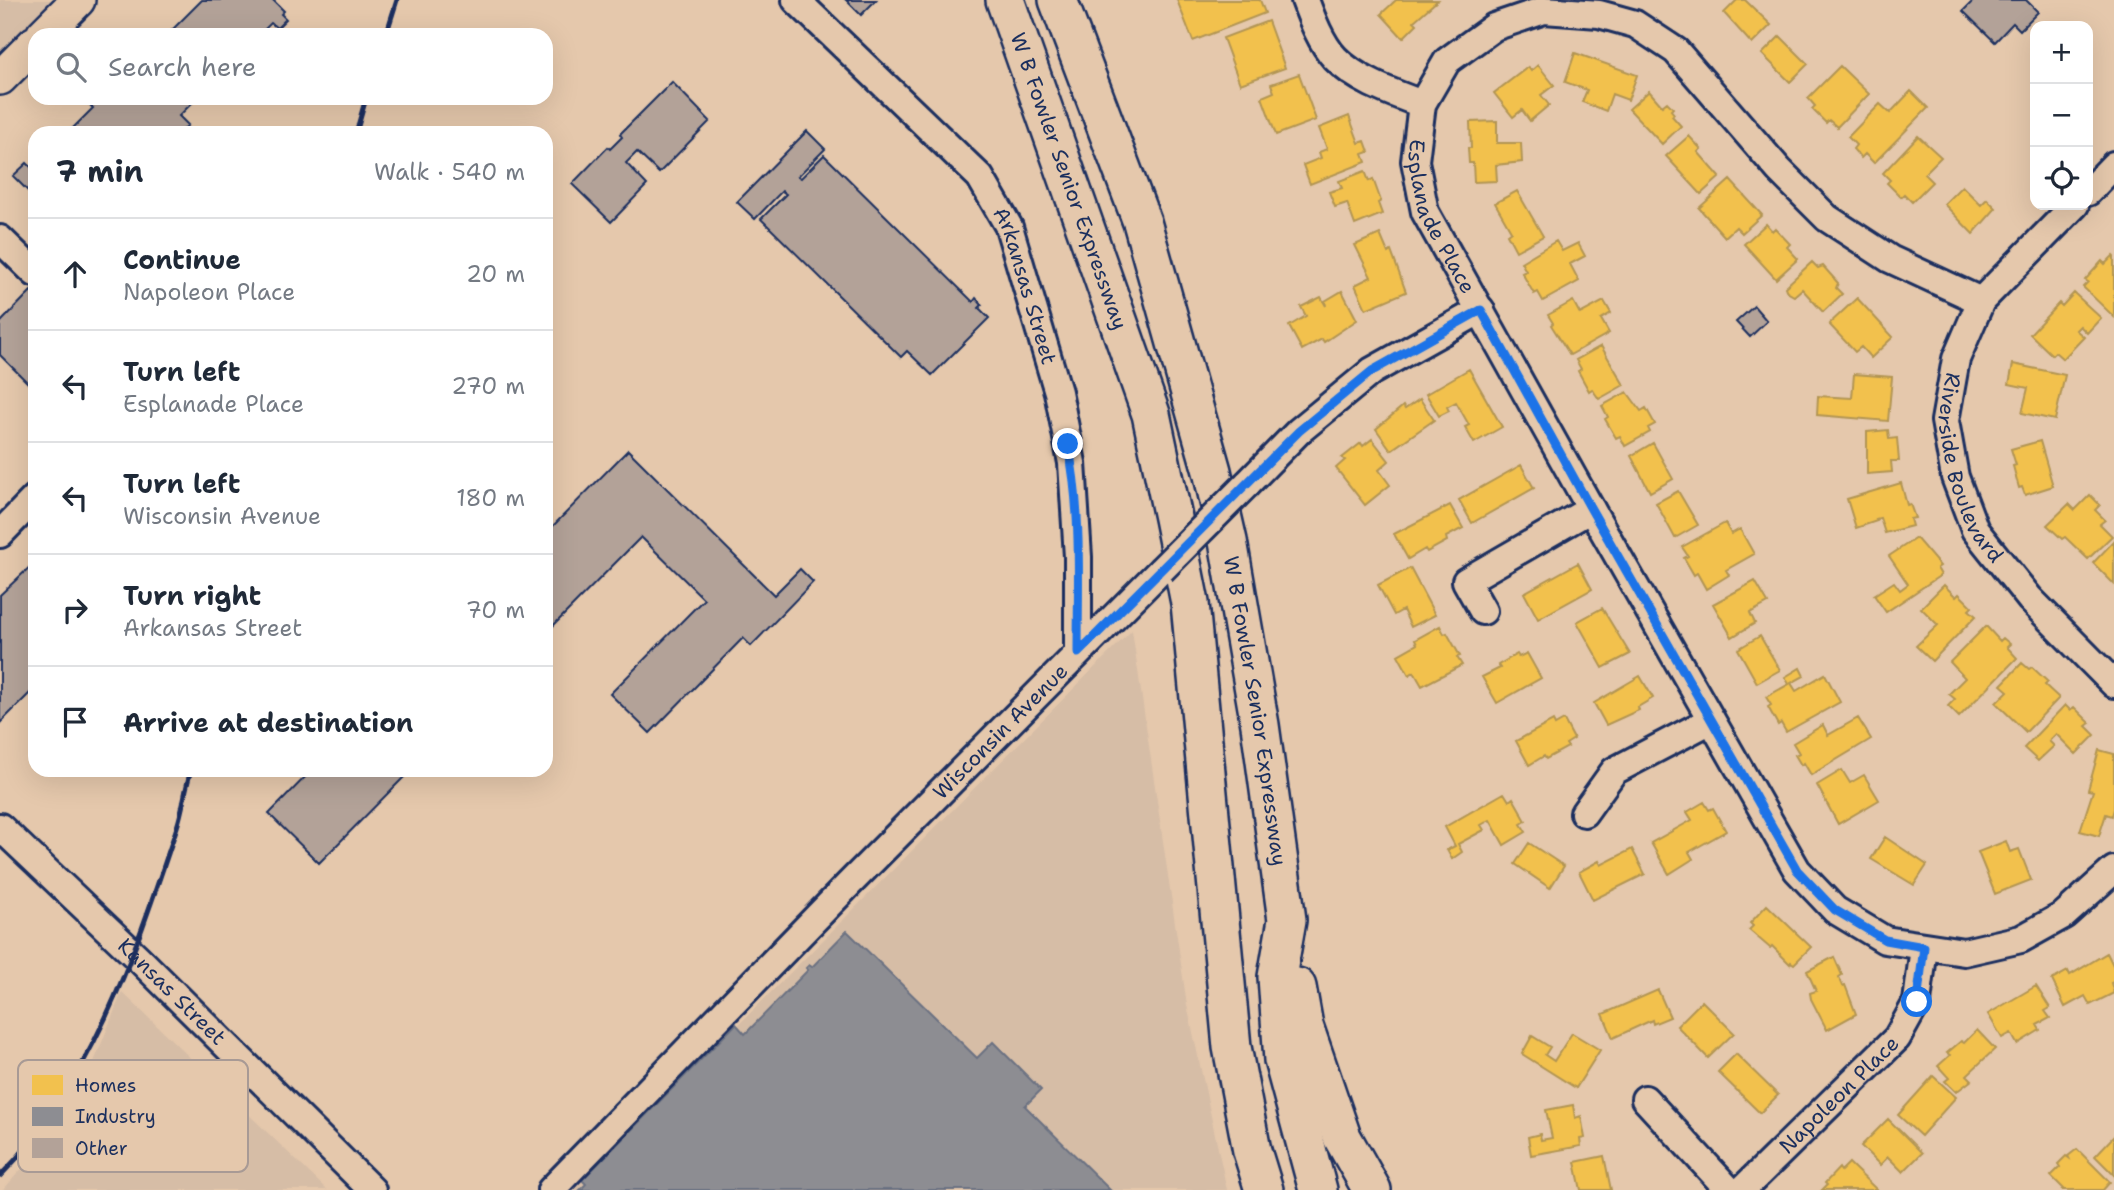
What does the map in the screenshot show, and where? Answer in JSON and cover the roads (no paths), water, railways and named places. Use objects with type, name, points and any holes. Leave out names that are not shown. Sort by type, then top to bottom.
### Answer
[{"type":"highway","name":"W B Fowler Senior Expressway","points":[[1005,0],[1151,414],[1190,603],[1232,1047],[1252,1152],[1264,1190]]},
{"type":"highway","name":"W B Fowler Senior Expressway","points":[[1058,0],[1142,222],[1212,471],[1228,541],[1260,725],[1287,920],[1277,977],[1283,1060],[1318,1190]]},
{"type":"highway","points":[[1287,920],[1304,1026],[1342,1137],[1372,1190]]},
{"type":"main road","points":[[50,28],[78,0]]},
{"type":"main road","points":[[0,78],[28,50]]},
{"type":"street","name":"Arkansas Street","points":[[796,0],[979,177],[1009,227],[1058,392],[1072,463],[1078,557],[1078,653]]},
{"type":"street","points":[[1305,0],[1314,24],[1335,58],[1372,84],[1422,104]]},
{"type":"street","name":"Esplanade Place","points":[[1981,301],[1890,259],[1827,218],[1779,170],[1676,51],[1635,24],[1601,7],[1544,10],[1494,27],[1447,61],[1422,104],[1415,161],[1425,212],[1797,870],[1835,910],[1885,940],[1964,952],[2021,939],[2064,915],[2114,870]]},
{"type":"street","points":[[2093,187],[2114,165]]},
{"type":"street","name":"Riverside Boulevard","points":[[2070,210],[1981,301],[1956,359],[1945,421],[1955,477],[1975,530],[2030,599],[2114,684]]},
{"type":"street","points":[[0,239],[28,266]]},
{"type":"street","name":"Wisconsin Avenue","points":[[551,1190],[849,884],[1299,431],[1372,371],[1481,310]]},
{"type":"street","points":[[0,534],[28,505]]},
{"type":"street","points":[[1483,611],[1466,581],[1591,509]]},
{"type":"street","points":[[1584,813],[1614,771],[1712,720]]},
{"type":"street","name":"Kansas Street","points":[[0,827],[240,1060]]},
{"type":"street","name":"Napoleon Place","points":[[1742,1190],[1897,1038],[1917,1002],[1924,947]]},
{"type":"street","name":"Kansas Street","points":[[248,1068],[372,1190]]},
{"type":"street","points":[[1645,1099],[1730,1190]]},
{"type":"railway","points":[[388,28],[397,0]]},
{"type":"railway","points":[[358,126],[364,105]]},
{"type":"railway","points":[[84,1060],[108,1012],[145,920],[179,820],[189,777]]},
{"type":"railway","points":[[0,1176],[18,1156]]}]
